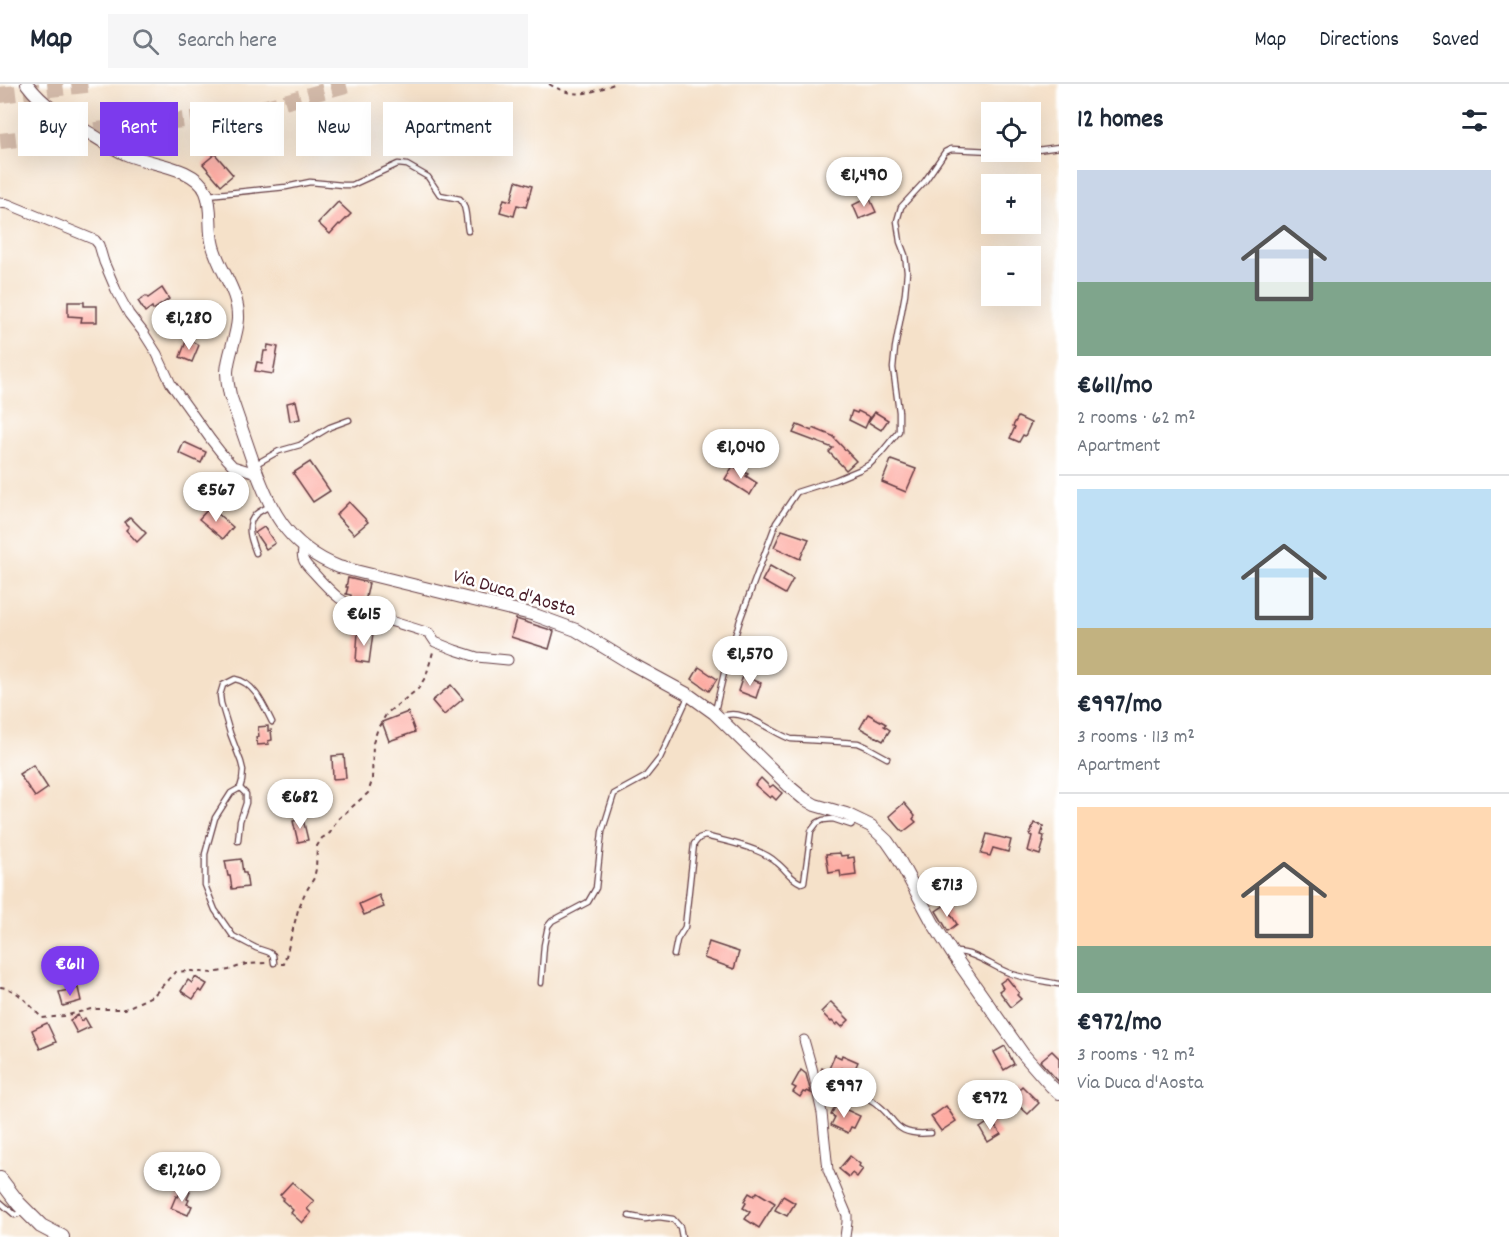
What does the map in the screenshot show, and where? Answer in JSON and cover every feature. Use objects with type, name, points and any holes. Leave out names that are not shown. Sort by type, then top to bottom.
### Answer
[{"type":"main road","points":[[27,84],[36,96],[59,115],[128,155],[195,178],[208,195]]},
{"type":"main road","name":"Via Duca d'Aosta","points":[[208,195],[213,246],[230,284],[237,308],[237,325],[227,372],[230,395],[270,506],[281,523],[304,548],[327,563],[339,567],[535,615],[576,630],[689,695],[717,715],[803,798],[871,826],[896,854],[952,953],[1023,1054],[1059,1093]]},
{"type":"main road","points":[[0,1179],[19,1204],[41,1226],[62,1237]]},
{"type":"street","points":[[0,203],[8,204],[95,240],[116,290],[129,314],[157,354],[171,384],[222,454],[234,466],[255,469]]},
{"type":"street","name":"Via Duca d'Aosta","points":[[304,548],[302,557],[306,564],[339,597],[371,614],[429,633],[435,642],[477,657],[508,660]]},
{"type":"street","points":[[804,1040],[822,1113],[828,1170],[847,1215],[845,1237]]},
{"type":"lane","points":[[1041,149],[1059,147]]},
{"type":"lane","points":[[887,758],[858,743],[791,739],[746,717],[717,715],[725,669],[740,620],[776,523],[797,492],[835,480],[864,467],[881,453],[899,431],[894,358],[907,272],[897,221],[902,207],[925,181],[945,152],[951,149],[981,151]]},
{"type":"lane","points":[[208,195],[286,187],[310,182],[352,185],[398,164],[403,164],[428,177],[440,195],[462,200],[468,231]]},
{"type":"lane","points":[[255,469],[279,451],[300,445],[330,426],[349,420]]},
{"type":"lane","points":[[256,553],[250,533],[250,524],[256,514],[270,506]]},
{"type":"lane","points":[[272,722],[251,687],[242,680],[235,679],[223,686],[220,695],[221,703],[243,770],[242,782],[240,788],[231,793],[216,818],[205,854],[206,885],[216,910],[233,936],[273,955],[274,963]]},
{"type":"lane","points":[[541,983],[548,926],[552,921],[588,902],[596,888],[602,832],[614,794],[645,777],[660,758],[689,695]]},
{"type":"lane","points":[[238,841],[240,820],[246,803],[246,794],[240,788]]},
{"type":"lane","points":[[674,955],[677,940],[685,927],[694,844],[699,838],[705,836],[753,849],[776,861],[793,880],[801,883],[804,882],[811,831],[817,823],[833,819],[850,825],[857,819]]},
{"type":"lane","points":[[952,953],[964,952],[1012,974],[1059,984]]},
{"type":"lane","points":[[818,1096],[836,1099],[853,1096],[867,1098],[882,1109],[897,1127],[909,1133],[931,1133]]},
{"type":"lane","points":[[0,1202],[15,1215],[27,1212]]},
{"type":"lane","points":[[629,1216],[645,1219],[659,1217],[673,1219],[680,1227],[682,1237]]},
{"type":"path","points":[[549,84],[569,94],[592,92],[614,84]]},
{"type":"path","points":[[0,987],[8,988],[21,995],[42,1018],[64,1016],[91,1009],[125,1009],[154,995],[175,972],[181,970],[212,973],[246,964],[284,964],[298,910],[314,878],[317,846],[322,838],[330,833],[337,820],[368,793],[372,781],[374,743],[378,728],[387,713],[418,689],[433,657],[435,642]]},
{"type":"building","points":[[213,156],[217,156],[233,175],[221,185],[203,164]]},
{"type":"building","points":[[516,181],[532,186],[526,207],[517,205],[514,216],[500,212],[504,199],[511,201]]},
{"type":"building","points":[[869,197],[876,212],[859,219],[853,205]]},
{"type":"building","points":[[338,202],[351,214],[330,234],[318,223]]},
{"type":"building","points":[[162,288],[169,299],[153,310],[152,307],[145,312],[138,301],[146,296],[148,298]]},
{"type":"building","points":[[68,302],[84,302],[84,306],[97,306],[97,322],[81,322],[82,317],[68,316]]},
{"type":"building","points":[[187,339],[199,345],[192,362],[180,357]]},
{"type":"building","points":[[268,345],[278,347],[273,374],[255,371],[257,362],[262,363],[264,351],[267,351]]},
{"type":"building","points":[[296,401],[300,419],[290,421],[287,403]]},
{"type":"building","points":[[852,411],[857,413],[858,411],[870,417],[865,428],[849,420]]},
{"type":"building","points":[[875,412],[888,420],[881,430],[868,422]]},
{"type":"building","points":[[1018,417],[1031,423],[1025,436],[1023,435],[1019,442],[1010,438]]},
{"type":"building","points":[[797,425],[812,431],[813,428],[835,437],[856,461],[846,470],[829,452],[833,448],[793,433]]},
{"type":"building","points":[[184,442],[206,452],[201,463],[179,453]]},
{"type":"building","points":[[891,460],[916,469],[906,492],[882,482]]},
{"type":"building","points":[[310,462],[330,491],[313,502],[293,473]]},
{"type":"building","points":[[733,466],[748,474],[746,476],[757,483],[750,495],[725,479]]},
{"type":"building","points":[[349,502],[368,522],[354,534],[336,515]]},
{"type":"building","points":[[210,507],[233,527],[223,539],[199,519]]},
{"type":"building","points":[[130,517],[146,533],[137,542],[126,530],[129,527],[124,522]]},
{"type":"building","points":[[264,527],[275,543],[266,549],[255,533]]},
{"type":"building","points":[[782,530],[809,539],[800,559],[774,547]]},
{"type":"building","points":[[770,566],[793,579],[785,594],[762,581]]},
{"type":"building","points":[[348,578],[369,583],[365,602],[355,600],[351,595],[346,594]]},
{"type":"building","points":[[516,619],[554,631],[549,649],[511,637]]},
{"type":"building","points":[[358,632],[373,633],[369,663],[356,661]]},
{"type":"building","points":[[699,667],[717,679],[709,691],[692,679]]},
{"type":"building","points":[[743,676],[761,683],[756,698],[738,691]]},
{"type":"building","points":[[451,685],[463,699],[444,715],[432,701]]},
{"type":"building","points":[[408,712],[415,732],[389,741],[382,722]]},
{"type":"building","points":[[868,714],[886,724],[884,726],[890,730],[883,741],[860,728]]},
{"type":"building","points":[[268,726],[272,740],[268,741],[269,744],[257,745],[258,727]]},
{"type":"building","points":[[344,755],[346,778],[333,779],[332,756]]},
{"type":"building","points":[[33,765],[48,788],[35,797],[19,774]]},
{"type":"building","points":[[761,778],[770,787],[773,785],[782,793],[776,800],[772,796],[770,798],[755,785]]},
{"type":"building","points":[[904,803],[915,816],[913,819],[916,822],[903,832],[889,816]]},
{"type":"building","points":[[303,819],[308,840],[298,842],[293,821]]},
{"type":"building","points":[[1034,823],[1044,826],[1041,835],[1044,836],[1044,841],[1040,855],[1028,851]]},
{"type":"building","points":[[987,834],[1011,840],[1008,852],[993,848],[990,856],[981,854]]},
{"type":"building","points":[[840,853],[841,856],[848,855],[848,858],[854,857],[856,875],[841,877],[840,871],[829,873],[826,854]]},
{"type":"building","points":[[241,859],[248,887],[232,889],[225,861]]},
{"type":"building","points":[[379,895],[384,907],[364,915],[359,904]]},
{"type":"building","points":[[945,905],[957,924],[948,931],[936,911]]},
{"type":"building","points":[[709,942],[739,952],[734,969],[704,958]]},
{"type":"building","points":[[195,977],[207,984],[202,992],[199,990],[193,999],[181,991],[188,980],[192,983]]},
{"type":"building","points":[[1007,978],[1021,999],[1011,1007],[999,991],[1003,988],[1000,983]]},
{"type":"building","points":[[78,988],[81,1001],[63,1006],[59,992]]},
{"type":"building","points":[[831,1002],[849,1020],[842,1027],[838,1023],[836,1025],[831,1022],[821,1012]]},
{"type":"building","points":[[78,1015],[81,1021],[85,1018],[90,1027],[77,1033],[70,1020]]},
{"type":"building","points":[[47,1023],[56,1042],[40,1049],[32,1030]]},
{"type":"building","points":[[1005,1046],[1014,1064],[1004,1070],[994,1052]]},
{"type":"building","points":[[1052,1051],[1059,1058],[1059,1082],[1040,1061]]},
{"type":"building","points":[[835,1055],[841,1058],[842,1055],[858,1062],[853,1073],[841,1068],[833,1084],[821,1078],[820,1073],[822,1068],[828,1071]]},
{"type":"building","points":[[801,1070],[806,1074],[811,1093],[803,1092],[800,1097],[793,1092],[796,1088],[792,1086]]},
{"type":"building","points":[[1022,1086],[1039,1103],[1028,1114],[1019,1106],[1009,1115],[994,1097],[1006,1088],[1010,1093]]},
{"type":"building","points":[[836,1105],[860,1116],[854,1128],[851,1127],[848,1133],[831,1125],[835,1117],[831,1115]]},
{"type":"building","points":[[946,1106],[956,1121],[941,1131],[931,1117]]},
{"type":"building","points":[[992,1120],[1001,1134],[988,1142],[980,1128]]},
{"type":"building","points":[[850,1156],[863,1169],[857,1177],[852,1173],[849,1177],[839,1169]]},
{"type":"building","points":[[292,1182],[314,1201],[307,1209],[311,1213],[302,1223],[291,1213],[293,1210],[280,1195]]},
{"type":"building","points":[[182,1188],[190,1192],[187,1204],[192,1206],[188,1215],[171,1208]]},
{"type":"building","points":[[757,1192],[775,1203],[759,1228],[745,1219],[750,1212],[743,1208],[749,1193],[754,1196]]},
{"type":"building","points":[[783,1196],[795,1203],[787,1216],[775,1210]]},
{"type":"tunnel","points":[[0,95],[94,84]]},
{"type":"tunnel","points":[[0,141],[245,113],[349,84]]}]
